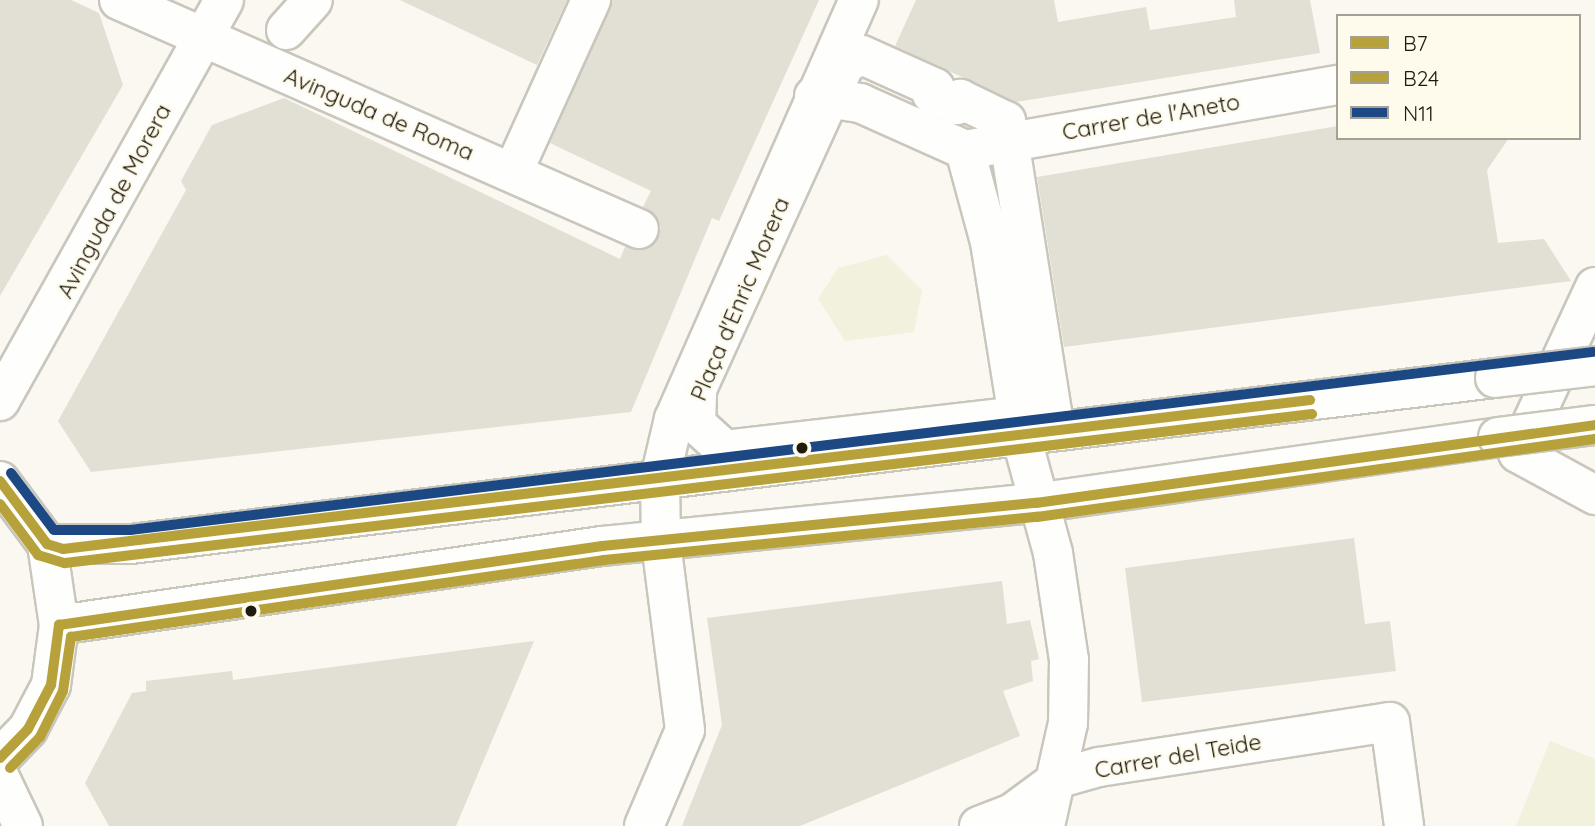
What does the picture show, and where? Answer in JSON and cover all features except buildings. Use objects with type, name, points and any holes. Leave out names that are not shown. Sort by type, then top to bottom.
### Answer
[{"type":"street","name":"Avinguda de Roma","points":[[119,0],[639,229]]},
{"type":"street","name":"Avinguda de Morera","points":[[0,401],[224,0]]},
{"type":"street","points":[[286,30],[313,0]]},
{"type":"street","points":[[513,172],[591,0]]},
{"type":"street","points":[[644,826],[685,730],[660,542],[660,478],[674,419],[822,97],[859,0]]},
{"type":"street","name":"Plaça d'Enric Morera","points":[[862,55],[935,88],[932,94],[945,100],[957,105],[960,99],[1006,121],[1052,412],[1020,427],[741,452],[718,448],[701,434],[692,412],[697,389],[822,97],[845,64],[862,55]]},
{"type":"street","name":"Carrer de l'Aneto","points":[[965,150],[1336,85]]},
{"type":"street","points":[[822,97],[860,103],[965,150],[990,242],[1020,427],[1036,503],[1053,553],[1069,660],[1060,778],[1045,826]]},
{"type":"street","points":[[1595,287],[1518,453],[1595,495]]},
{"type":"street","points":[[47,544],[131,544],[660,478],[1020,427],[1595,366]]},
{"type":"street","points":[[59,625],[244,594],[660,542],[1036,503],[1595,425]]},
{"type":"street","points":[[0,481],[47,544],[59,625],[51,685],[28,729],[0,758]]},
{"type":"street","name":"Carrer del Teide","points":[[979,826],[1011,814],[1060,778],[1390,722],[1404,826]]},
{"type":"street","points":[[0,778],[23,826]]},
{"type":"green space","points":[[887,255],[922,290],[914,332],[845,341],[818,299],[838,268]]},
{"type":"green space","points":[[1550,741],[1595,759],[1595,826],[1516,826]]},
{"type":"transit line","name":"N11","points":[[11,473],[54,530],[130,530],[1593,352]]},
{"type":"transit line","name":"B7","points":[[0,481],[47,544],[63,549],[1310,400]]},
{"type":"transit line","name":"B24","points":[[0,504],[38,555],[65,563],[1312,414]]},
{"type":"transit line","name":"B7","points":[[0,758],[28,729],[51,685],[59,625],[602,546],[1036,503],[1595,425]]},
{"type":"transit line","name":"B24","points":[[10,768],[40,737],[63,691],[71,637],[604,560],[1037,517],[1595,439]]}]
